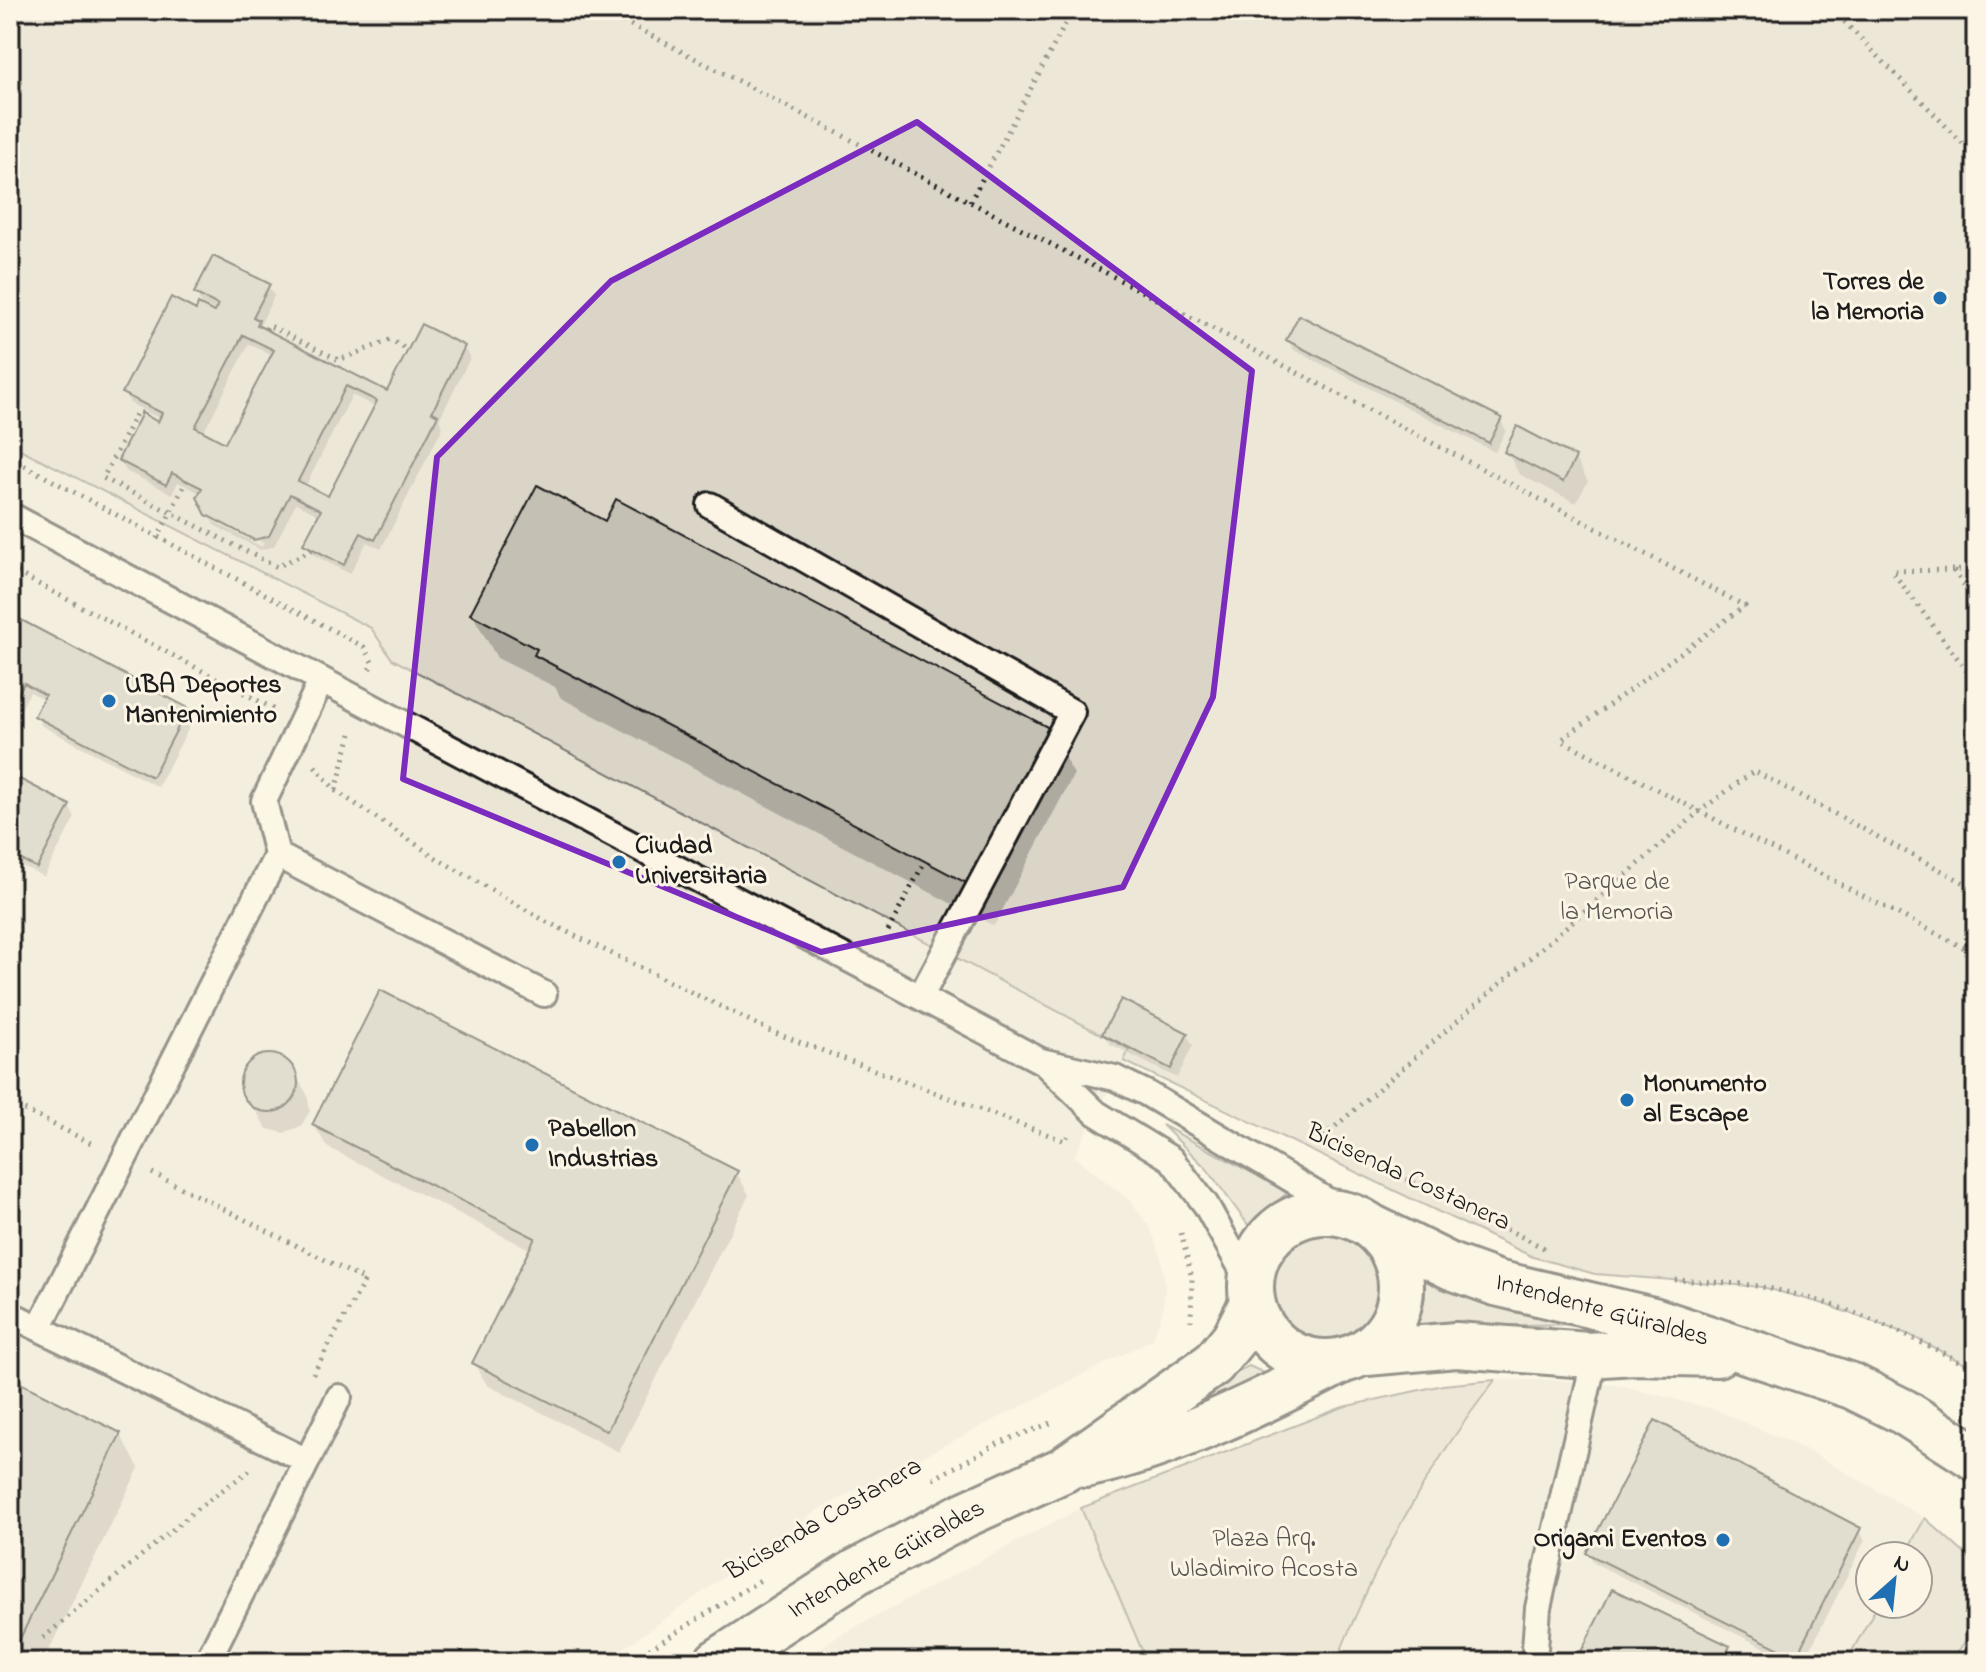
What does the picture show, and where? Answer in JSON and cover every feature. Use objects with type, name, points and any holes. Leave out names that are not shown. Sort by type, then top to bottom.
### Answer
[{"type":"main road","points":[[1318,1211],[1363,1222],[1391,1249],[1400,1275],[1400,1302],[1389,1328],[1355,1356],[1313,1361],[1286,1351],[1264,1330],[1251,1294],[1260,1249],[1284,1224],[1318,1211]]},
{"type":"main road","name":"Intendente Güiraldes","points":[[1363,1222],[1452,1267],[1496,1283],[1638,1316],[1747,1353]]},
{"type":"main road","name":"Intendente Güiraldes","points":[[717,1662],[856,1572],[964,1515],[1063,1470],[1213,1364],[1235,1337],[1251,1294]]},
{"type":"main road","name":"Intendente Güiraldes","points":[[1063,1470],[1123,1457],[1280,1392],[1355,1356],[1456,1345],[1588,1355],[1747,1353]]},
{"type":"main road","points":[[1747,1353],[1801,1367],[1852,1386],[1904,1412],[1976,1458]]},
{"type":"lane","points":[[710,505],[1072,712],[921,996]]},
{"type":"lane","points":[[10,515],[1041,1061],[1096,1113],[1171,1159],[1206,1205],[1251,1294]]},
{"type":"lane","points":[[39,1328],[277,855],[264,801],[321,681]]},
{"type":"lane","points":[[277,855],[544,994]]},
{"type":"lane","points":[[1041,1061],[1115,1078],[1363,1222]]},
{"type":"lane","points":[[10,1314],[307,1461]]},
{"type":"lane","points":[[1534,1662],[1538,1608],[1591,1373],[1588,1355]]},
{"type":"lane","points":[[207,1662],[339,1397]]},
{"type":"path","points":[[602,10],[1745,606],[1561,740],[1976,954]]},
{"type":"path","points":[[970,202],[1073,10]]},
{"type":"path","points":[[1833,10],[1976,157]]},
{"type":"path","points":[[266,329],[268,325],[339,360],[390,340],[408,350]]},
{"type":"path","points":[[142,413],[137,412],[103,478],[277,567],[313,549]]},
{"type":"path","points":[[157,539],[187,480]]},
{"type":"path","points":[[10,569],[275,710],[336,791],[438,859],[547,922],[775,1033],[869,1070],[1065,1141],[1072,1127]]},
{"type":"path","points":[[1953,570],[1976,602]]},
{"type":"path","points":[[1976,571],[1892,571],[1976,683]]},
{"type":"path","points":[[1552,1252],[1323,1137],[1700,811],[1754,771],[1976,889]]},
{"type":"path","points":[[888,931],[925,861]]},
{"type":"path","points":[[10,1103],[98,1147]]},
{"type":"path","points":[[140,1167],[365,1280],[305,1388]]},
{"type":"path","points":[[1175,1221],[1185,1242],[1192,1278],[1190,1324]]},
{"type":"path","points":[[1671,1280],[1762,1287],[1821,1303],[1910,1335],[1976,1370]]},
{"type":"path","name":"Bicisenda Costanera","points":[[925,1484],[1001,1442],[1056,1421]]},
{"type":"path","points":[[43,1638],[197,1509],[253,1468]]},
{"type":"path","name":"Bicisenda Costanera","points":[[629,1662],[770,1574]]},
{"type":"highlighted area","points":[[917,122],[1252,371],[1213,697],[1123,887],[821,952],[403,779],[437,457],[611,281]]},
{"type":"shaded area","name":"Ciudad Universitaria","points":[[10,10],[1425,490],[1074,1156],[1129,1200],[1150,1227],[1161,1258],[1165,1286],[1162,1313],[1153,1339],[821,1508],[604,1662],[10,1662]]},
{"type":"shaded area","points":[[1495,1380],[1557,1380],[1623,1386],[1716,1410],[1807,1450],[1925,1518],[1913,1540],[1854,1540],[1854,1620],[1869,1620],[1846,1662],[1336,1662],[1380,1561],[1421,1483]]},
{"type":"shaded area","points":[[1081,1508],[1147,1662],[801,1662],[836,1637]]},
{"type":"shaded area","points":[[1976,1627],[1976,1662],[1950,1662]]},
{"type":"green space","name":"Parque de la Memoria","points":[[10,10],[1976,10],[1976,1370],[1910,1335],[1821,1303],[1762,1287],[1595,1274],[1533,1257],[1124,1061],[1129,1049],[392,659],[371,628],[10,444]]},
{"type":"green space","points":[[1162,1125],[1288,1192],[1249,1226],[1207,1169]]},
{"type":"green space","points":[[1326,1231],[1347,1235],[1364,1247],[1376,1264],[1380,1285],[1376,1306],[1364,1323],[1347,1335],[1326,1339],[1305,1335],[1288,1323],[1276,1306],[1272,1285],[1276,1264],[1288,1247],[1305,1235]]},
{"type":"green space","points":[[1425,1264],[1613,1324],[1418,1326],[1425,1297]]},
{"type":"green space","points":[[1249,1366],[1280,1380],[1132,1433],[1210,1384]]},
{"type":"green space","name":"Plaza Arq. Wladimiro Acosta","points":[[1495,1380],[1447,1447],[1406,1515],[1369,1586],[1336,1662],[1147,1662],[1081,1508],[1343,1407],[1443,1385]]},
{"type":"green space","points":[[1925,1518],[1976,1564],[1976,1627],[1950,1662],[1846,1662],[1869,1620],[1934,1620],[1934,1540],[1913,1540]]},
{"type":"building","points":[[213,256],[270,284],[253,317],[259,320],[257,325],[387,391],[421,324],[465,346],[432,412],[438,415],[375,540],[361,533],[344,565],[303,544],[321,510],[290,494],[269,536],[254,540],[206,515],[197,497],[202,488],[172,473],[166,485],[118,460],[142,413],[158,422],[162,413],[122,393],[171,297],[196,310],[198,304],[214,312],[218,305],[194,293]],"holes":[[[243,335],[274,350],[225,443],[195,427]],[[346,386],[377,401],[328,496],[298,481]]]},
{"type":"building","points":[[1299,315],[1502,418],[1489,443],[1286,340]]},
{"type":"building","points":[[1517,426],[1576,457],[1563,482],[1504,452]]},
{"type":"building","points":[[537,485],[605,521],[616,499],[1051,729],[968,884],[534,655],[537,649],[470,614]]},
{"type":"building","name":"UBA Deportes Mantenimiento","points":[[10,614],[188,708],[152,777],[34,716],[45,695],[24,683],[10,709]]},
{"type":"building","points":[[10,774],[70,805],[37,868],[10,854]]},
{"type":"building","points":[[380,990],[738,1171],[607,1431],[472,1363],[535,1238],[312,1125]]},
{"type":"building","points":[[1121,999],[1188,1033],[1171,1069],[1102,1034]]},
{"type":"building","points":[[269,1054],[280,1056],[289,1063],[296,1072],[296,1094],[289,1103],[280,1110],[269,1112],[258,1110],[249,1103],[242,1094],[240,1083],[242,1072],[249,1063],[258,1056]]},
{"type":"building","points":[[10,1378],[121,1433],[10,1659]]},
{"type":"building","name":"Origami Eventos","points":[[1655,1420],[1861,1528],[1796,1657],[1586,1553]]},
{"type":"building","points":[[1612,1589],[1730,1646],[1722,1662],[1576,1662]]},
{"type":"place","name":"Torres de la Memoria","points":[[1940,298]]},
{"type":"place","name":"UBA Deportes Mantenimiento","points":[[109,701]]},
{"type":"place","name":"Ciudad Universitaria","points":[[619,862]]},
{"type":"place","name":"Monumento al Escape","points":[[1627,1100]]},
{"type":"place","name":"Pabellon Industrias","points":[[532,1145]]},
{"type":"place","name":"Origami Eventos","points":[[1723,1540]]}]
